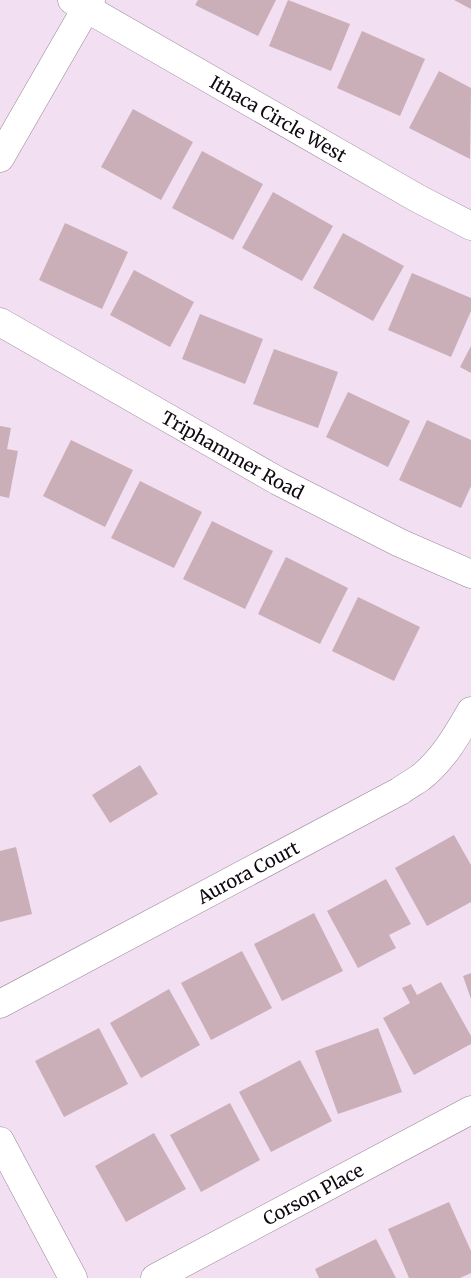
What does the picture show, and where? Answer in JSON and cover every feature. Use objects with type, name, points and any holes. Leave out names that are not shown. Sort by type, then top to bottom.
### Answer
[{"type":"street","points":[[0,158],[83,3]]},
{"type":"street","name":"Ithaca Circle West","points":[[83,3],[417,198],[471,226]]},
{"type":"street","name":"Triphammer Road","points":[[0,322],[278,481],[400,543],[471,574]]},
{"type":"street","name":"Aurora Court","points":[[0,1004],[400,791],[421,777],[438,760],[453,741],[471,711]]},
{"type":"street","name":"Corson Place","points":[[155,1278],[471,1110]]},
{"type":"street","points":[[0,1141],[73,1278]]},
{"type":"building","points":[[198,0],[276,0],[258,36],[195,5]]},
{"type":"building","points":[[288,0],[350,24],[331,71],[269,46]]},
{"type":"building","points":[[454,0],[471,0],[471,9]]},
{"type":"building","points":[[362,31],[425,59],[400,116],[337,88]]},
{"type":"building","points":[[439,71],[471,88],[470,159],[409,128]]},
{"type":"building","points":[[133,109],[193,142],[161,200],[101,167]]},
{"type":"building","points":[[202,151],[263,184],[233,240],[172,208]]},
{"type":"building","points":[[273,192],[333,226],[302,281],[242,248]]},
{"type":"building","points":[[65,223],[128,252],[102,309],[39,280]]},
{"type":"building","points":[[343,233],[404,266],[373,321],[313,288]]},
{"type":"building","points":[[134,270],[194,302],[170,347],[110,315]]},
{"type":"building","points":[[412,273],[471,298],[471,311],[451,357],[388,330]]},
{"type":"building","points":[[200,314],[263,339],[245,384],[182,359]]},
{"type":"building","points":[[471,346],[471,373],[460,367]]},
{"type":"building","points":[[274,349],[338,372],[318,428],[253,404]]},
{"type":"building","points":[[348,392],[410,421],[388,467],[326,437]]},
{"type":"building","points":[[427,420],[471,440],[471,486],[461,508],[399,480]]},
{"type":"building","points":[[0,426],[11,428],[7,449],[18,451],[9,498],[0,496]]},
{"type":"building","points":[[71,440],[133,470],[105,527],[43,496]]},
{"type":"building","points":[[140,481],[202,512],[174,568],[111,538]]},
{"type":"building","points":[[212,521],[273,551],[245,609],[183,579]]},
{"type":"building","points":[[286,557],[348,588],[320,644],[258,614]]},
{"type":"building","points":[[358,597],[420,627],[394,681],[332,651]]},
{"type":"building","points":[[140,765],[158,794],[110,823],[92,795]]},
{"type":"building","points":[[454,835],[471,865],[471,902],[427,926],[395,868]]},
{"type":"building","points":[[16,847],[32,914],[0,922],[0,851]]},
{"type":"building","points":[[386,879],[411,924],[389,935],[396,948],[358,968],[327,911]]},
{"type":"building","points":[[314,913],[343,971],[282,1001],[254,944]]},
{"type":"building","points":[[242,951],[272,1008],[211,1040],[181,983]]},
{"type":"building","points":[[471,973],[471,999],[463,976]]},
{"type":"building","points":[[441,982],[471,1036],[471,1044],[414,1075],[383,1018],[410,1003],[402,988],[411,984],[417,995]]},
{"type":"building","points":[[169,989],[200,1045],[141,1078],[110,1023]]},
{"type":"building","points":[[99,1028],[128,1084],[64,1117],[35,1061]]},
{"type":"building","points":[[378,1028],[402,1092],[338,1114],[315,1051]]},
{"type":"building","points":[[300,1060],[332,1121],[271,1152],[239,1092]]},
{"type":"building","points":[[230,1103],[260,1160],[201,1192],[170,1135]]},
{"type":"building","points":[[154,1133],[186,1189],[126,1222],[95,1166]]},
{"type":"building","points":[[449,1202],[471,1251],[471,1273],[460,1278],[409,1278],[388,1229]]},
{"type":"building","points":[[376,1239],[396,1278],[319,1278],[315,1269]]}]
